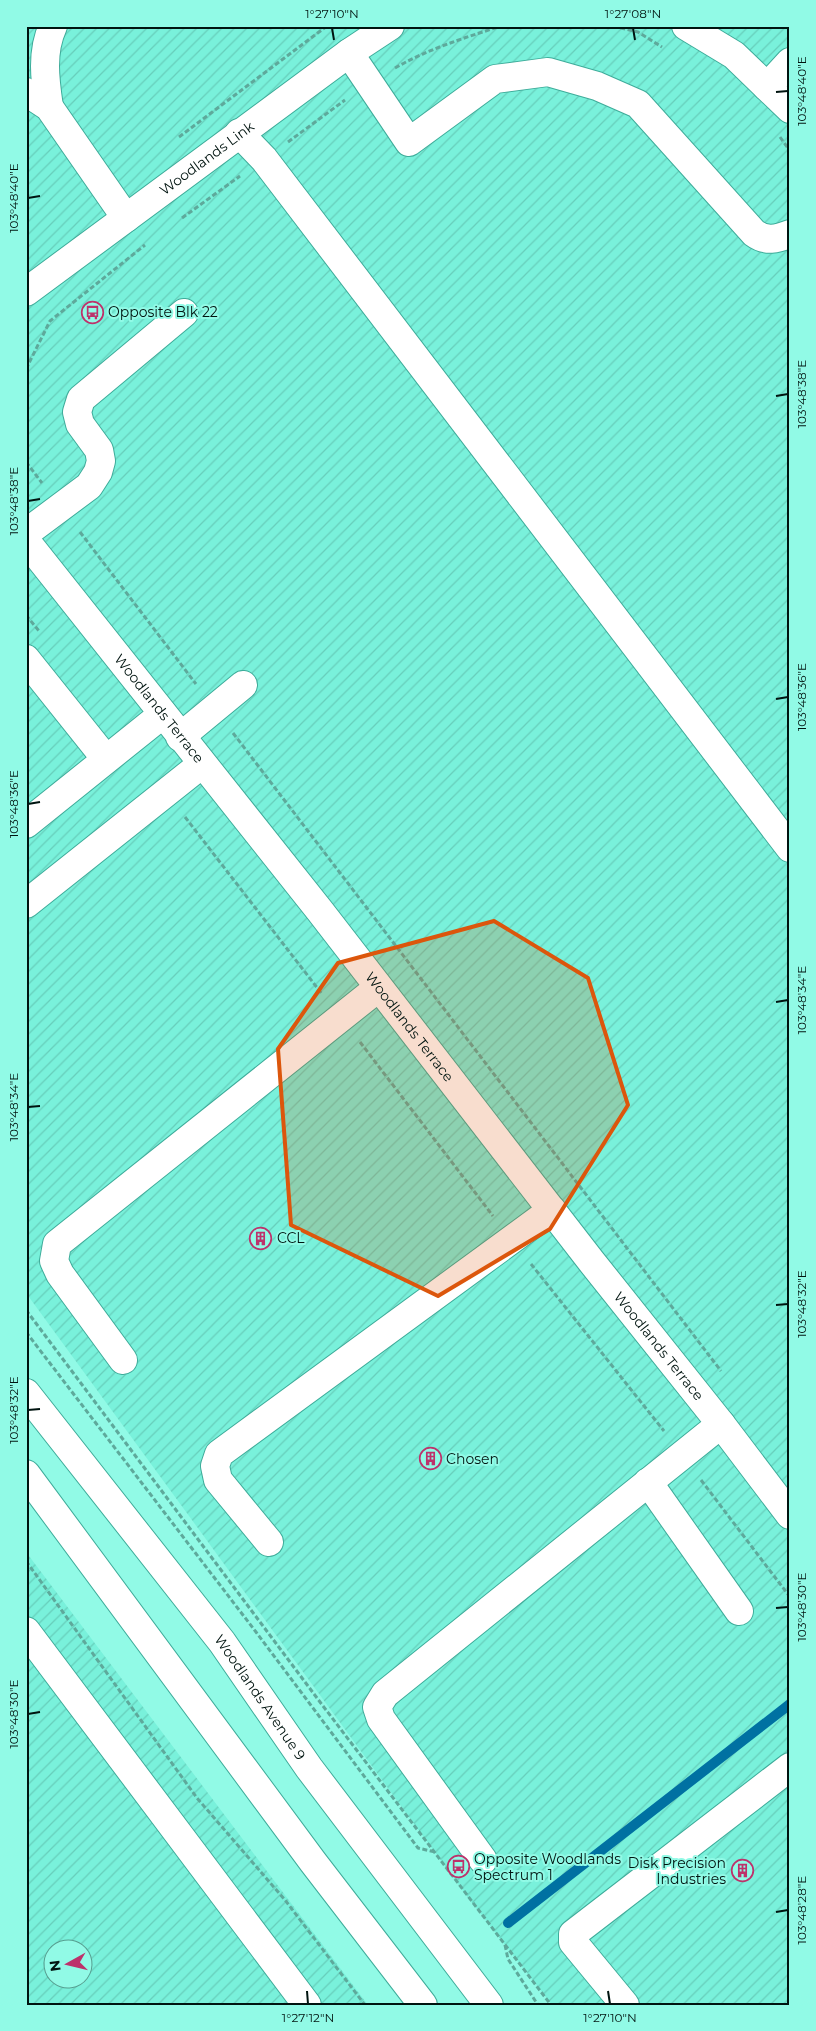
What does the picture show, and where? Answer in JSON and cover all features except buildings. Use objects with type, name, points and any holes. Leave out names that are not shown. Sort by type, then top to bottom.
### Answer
[{"type":"street","name":"Woodlands Link","points":[[26,292],[239,133],[349,53],[390,26]]},
{"type":"street","points":[[686,26],[734,55],[790,109]]},
{"type":"street","points":[[26,39],[53,28]]},
{"type":"street","points":[[49,107],[44,69],[49,35],[53,28]]},
{"type":"street","points":[[349,53],[407,141],[412,142],[495,79],[548,72],[597,86],[638,104],[754,233],[762,239],[778,238],[790,234]]},
{"type":"street","points":[[768,87],[790,62]]},
{"type":"street","points":[[26,92],[49,107],[126,218]]},
{"type":"street","points":[[239,133],[270,167],[790,848]]},
{"type":"street","points":[[26,533],[89,486],[98,472],[101,461],[99,450],[80,424],[77,412],[81,399],[184,313]]},
{"type":"street","name":"Woodlands Terrace","points":[[26,541],[308,896],[790,1514]]},
{"type":"street","points":[[26,659],[106,759]]},
{"type":"street","points":[[180,737],[242,685]]},
{"type":"street","points":[[26,824],[163,714]]},
{"type":"street","points":[[26,904],[202,764]]},
{"type":"street","points":[[123,1360],[60,1274],[54,1261],[57,1244],[378,988]]},
{"type":"street","points":[[269,1542],[218,1480],[214,1466],[219,1454],[552,1210]]},
{"type":"street","name":"Woodlands Avenue 9","points":[[26,1393],[222,1642],[309,1768],[489,2005]]},
{"type":"street","points":[[483,1860],[381,1719],[378,1707],[385,1694],[721,1424]]},
{"type":"street","points":[[26,1474],[313,1862],[423,2005]]},
{"type":"street","points":[[648,1482],[739,1611]]},
{"type":"street","points":[[26,1631],[307,2005]]},
{"type":"street","points":[[625,2005],[573,1942],[572,1934],[790,1767]]},
{"type":"path","points":[[178,138],[327,26]]},
{"type":"path","points":[[612,26],[638,32],[668,51]]},
{"type":"path","points":[[776,132],[790,151]]},
{"type":"path","points":[[26,462],[726,1377]]},
{"type":"path","points":[[26,615],[44,637]]},
{"type":"path","points":[[165,792],[511,1239],[683,1455],[790,1597]]},
{"type":"path","points":[[26,1310],[323,1706],[551,2005]]},
{"type":"path","points":[[26,1332],[256,1632],[418,1848],[436,1852]]},
{"type":"path","points":[[26,1561],[197,1798],[285,1900],[365,2005]]},
{"type":"path","points":[[504,1942],[508,1959],[538,2005]]},
{"type":"highlighted area","points":[[494,921],[588,978],[628,1105],[550,1229],[438,1296],[291,1225],[278,1049],[338,963]]},
{"type":"shaded area","points":[[26,26],[790,26],[790,2005],[552,2005],[469,1899],[26,1293]]},
{"type":"shaded area","points":[[26,1552],[368,2005],[26,2005]]},
{"type":"waterway","points":[[508,1923],[790,1704]]},
{"type":"place","name":"Opposite Blk 22","points":[[92,312]]},
{"type":"place","name":"CCL","points":[[261,1238]]},
{"type":"place","name":"Chosen","points":[[430,1459]]},
{"type":"place","name":"Opposite Woodlands Spectrum 1","points":[[458,1867]]},
{"type":"place","name":"Disk Precision Industries","points":[[742,1871]]}]
